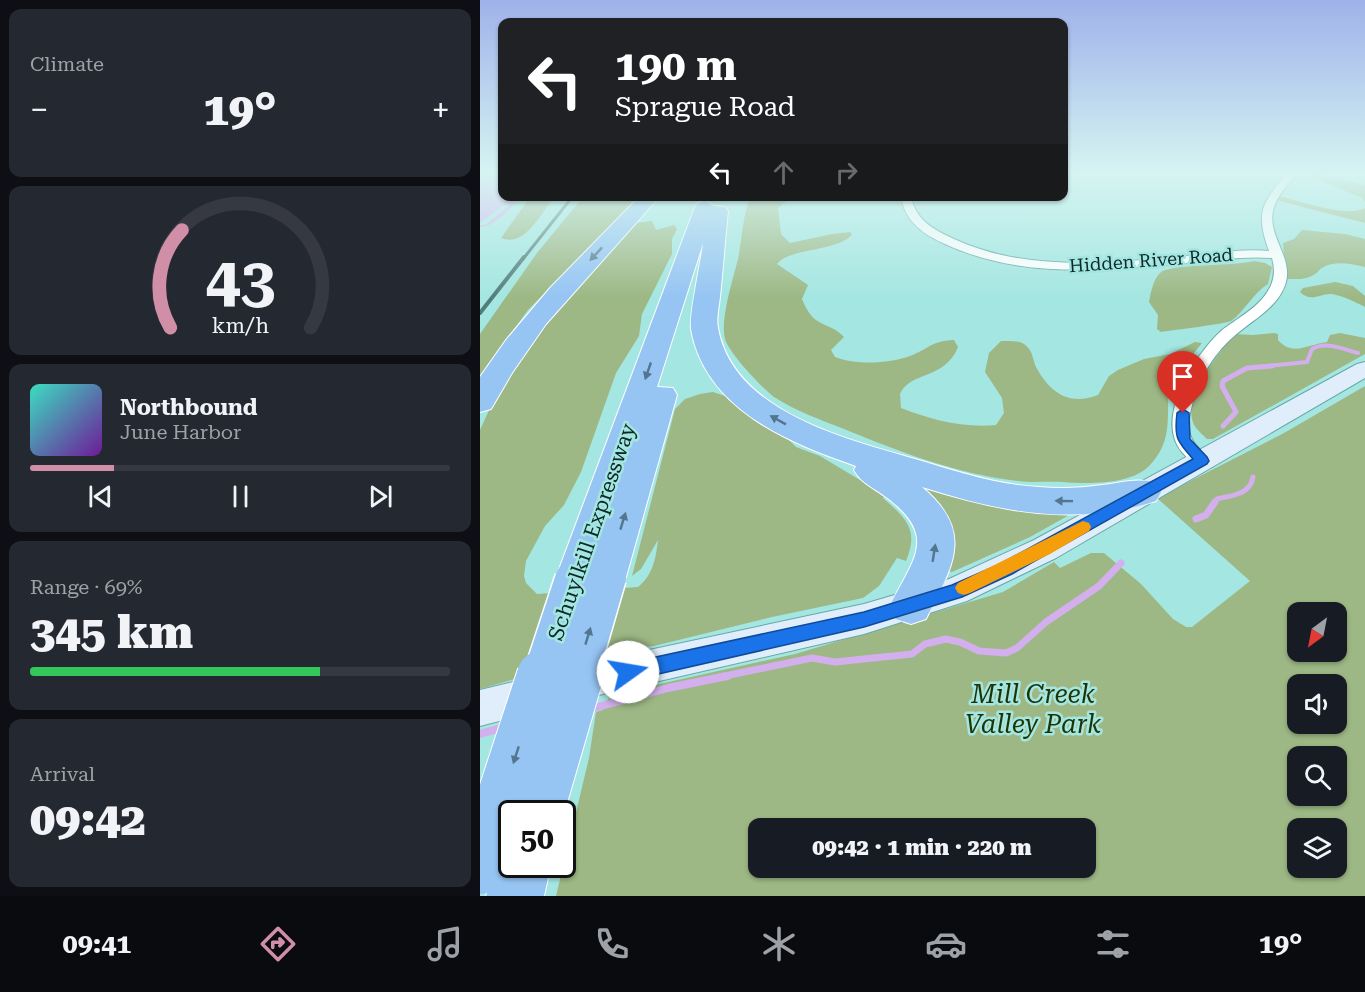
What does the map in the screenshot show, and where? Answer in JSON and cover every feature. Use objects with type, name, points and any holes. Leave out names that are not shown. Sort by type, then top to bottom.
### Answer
[{"type":"highway","points":[[480,402],[513,349],[546,308],[633,215]]},
{"type":"highway","name":"Schuylkill Expressway","points":[[530,800],[590,579],[711,215]]},
{"type":"highway","points":[[715,215],[704,327],[711,355],[734,387],[751,403],[772,417],[889,481],[911,496],[925,512],[935,530],[936,548],[931,570],[911,606]]},
{"type":"highway","points":[[821,442],[908,470],[1001,496],[1037,501],[1071,502],[1099,500],[1143,492]]},
{"type":"highway","name":"Schuylkill Expressway","points":[[540,800],[590,579]]},
{"type":"main road","points":[[480,708],[607,676],[864,620],[956,591],[1006,569],[1365,369]]},
{"type":"street","name":"Hidden River Road","points":[[912,215],[933,233],[970,250],[1011,261],[1049,266],[1085,267],[1244,254],[1278,255]]},
{"type":"street","points":[[1202,461],[1184,440],[1183,413],[1191,387],[1204,359],[1215,345],[1275,291],[1280,276],[1278,255],[1268,226],[1267,215]]},
{"type":"green space","points":[[517,215],[541,215],[532,227],[518,238],[510,240],[501,238]]},
{"type":"green space","points":[[568,215],[622,215],[528,310],[480,376],[480,334],[537,253]]},
{"type":"green space","points":[[746,215],[779,215],[781,234],[790,243],[850,232],[852,235],[835,244],[791,255],[777,264],[808,285],[802,299],[811,316],[844,337],[831,350],[835,357],[852,361],[882,362],[901,359],[935,344],[954,340],[958,347],[945,365],[911,382],[900,394],[901,408],[959,424],[996,425],[1004,413],[1002,398],[985,372],[989,353],[1001,341],[1016,341],[1024,344],[1030,350],[1037,369],[1048,385],[1062,395],[1078,399],[1098,395],[1109,376],[1118,370],[1144,359],[1170,354],[1195,342],[1202,343],[1169,384],[1167,426],[1163,446],[1158,456],[1142,472],[1109,482],[1029,482],[995,478],[951,468],[908,454],[809,415],[774,397],[739,361],[725,339],[724,321]]},
{"type":"green space","points":[[1333,215],[1365,215],[1365,223]]},
{"type":"green space","points":[[652,221],[656,230],[674,225],[677,229],[672,239],[672,254],[642,314],[639,336],[616,373],[581,472],[564,505],[545,526],[526,561],[524,576],[526,583],[537,594],[638,587],[643,582],[653,566],[658,540],[641,569],[632,576],[675,409],[685,399],[713,392],[725,396],[787,438],[796,447],[820,456],[885,495],[883,498],[899,512],[911,533],[910,550],[906,561],[897,558],[879,586],[863,598],[772,617],[654,646],[620,649],[480,689],[480,430],[490,408],[542,324],[632,226],[636,223]]},
{"type":"green space","points":[[1302,230],[1345,234],[1365,239],[1365,267],[1343,263],[1332,264],[1308,277],[1286,279],[1283,243],[1294,239]]},
{"type":"green space","points":[[1254,261],[1272,267],[1268,284],[1231,321],[1161,332],[1157,329],[1158,315],[1149,302],[1154,282],[1161,272],[1167,269]]},
{"type":"green space","points":[[1335,282],[1353,286],[1365,296],[1365,307],[1332,294],[1308,297],[1300,292],[1303,288]]},
{"type":"green space","points":[[1340,333],[1365,338],[1365,354],[1213,439],[1207,439],[1194,425],[1191,413],[1203,376],[1234,334],[1278,334],[1278,340],[1283,345],[1295,349],[1327,342],[1330,335]]},
{"type":"green space","name":"Mill Creek Valley Park","points":[[1365,386],[1365,896],[556,896],[560,878],[576,878],[576,812],[589,758],[596,712],[603,710],[608,699],[619,693],[795,654],[1003,592],[1054,562],[1060,568],[1091,553],[1104,553],[1141,584],[1173,619],[1186,627],[1192,627],[1250,581],[1157,498],[1284,433]]},
{"type":"green space","points":[[910,479],[1071,514],[1030,537],[952,572],[948,571]]},
{"type":"shaded area","points":[[480,215],[491,215],[480,223]]},
{"type":"shaded area","points":[[498,215],[503,215],[492,224],[480,227],[480,225],[485,225]]},
{"type":"waterway","points":[[1257,367],[1307,362],[1312,349],[1323,346],[1335,346],[1358,353]]},
{"type":"waterway","points":[[1223,426],[1236,412],[1222,386],[1223,381],[1247,368],[1272,366]]},
{"type":"waterway","points":[[1214,504],[1217,499],[1244,491],[1253,477]]},
{"type":"waterway","points":[[1196,519],[1206,515],[1215,502]]},
{"type":"waterway","points":[[720,677],[812,658],[835,662],[912,654],[925,644],[946,639],[960,642],[979,651],[1006,653],[1017,648],[1046,622],[1099,586],[1121,563]]},
{"type":"waterway","points":[[590,709],[668,688],[727,676]]},
{"type":"waterway","points":[[480,734],[505,727]]},
{"type":"railway","points":[[523,259],[558,215]]},
{"type":"railway","points":[[480,313],[524,257]]},
{"type":"slow traffic","points":[[964,588],[1006,569],[1083,527]]},
{"type":"route","points":[[628,672],[864,620],[956,591],[1006,569],[1202,461],[1184,440],[1183,413]]}]
